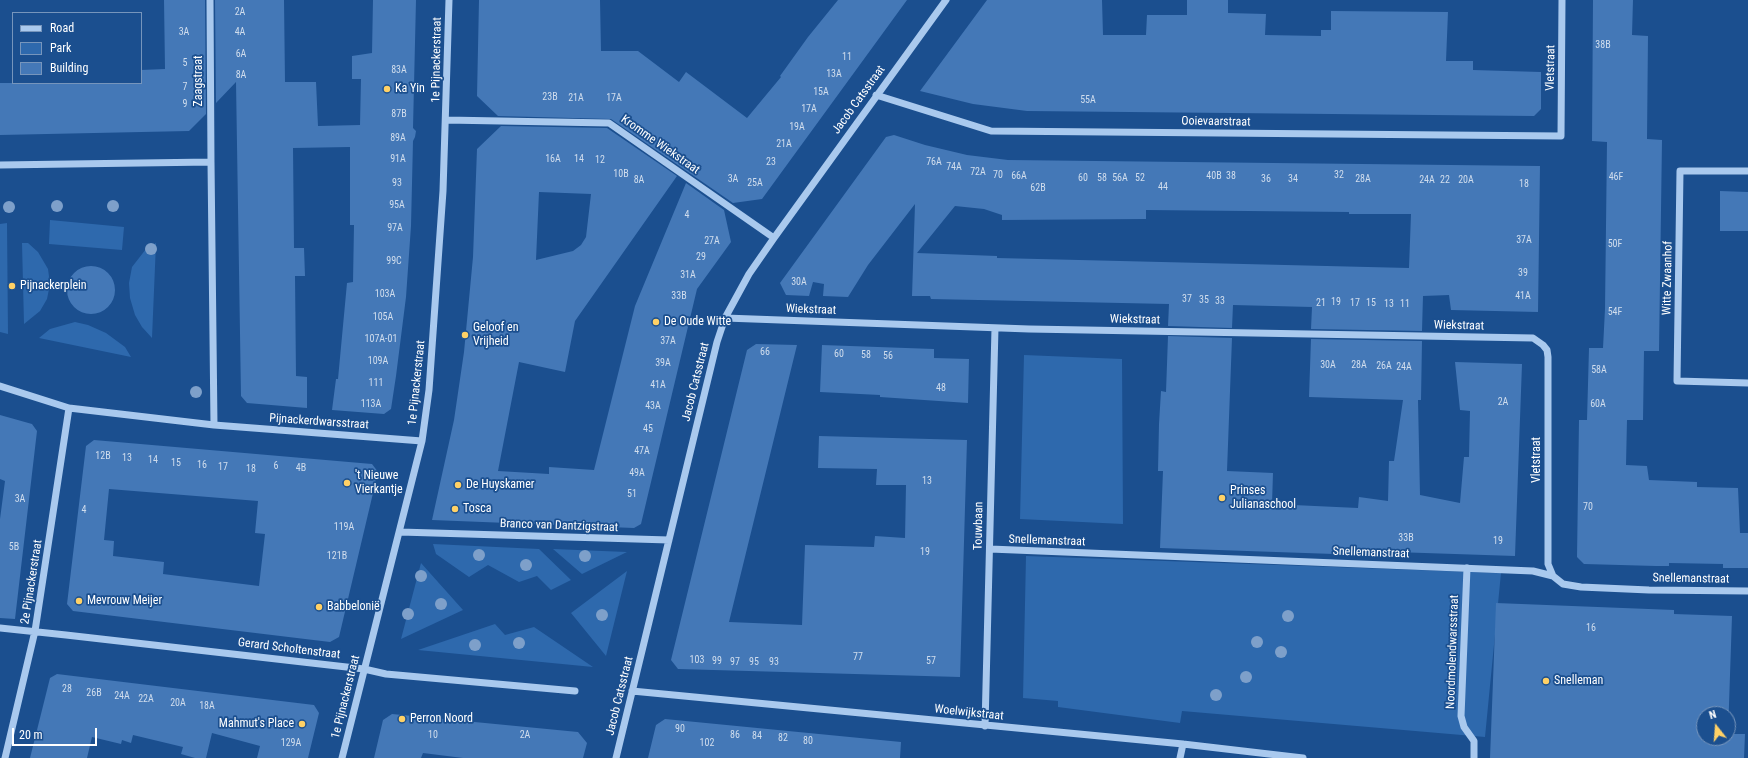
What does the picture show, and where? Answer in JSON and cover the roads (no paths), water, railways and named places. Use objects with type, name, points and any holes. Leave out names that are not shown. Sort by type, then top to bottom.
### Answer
[{"type":"street","name":"Zaagstraat","points":[[210,0],[211,162]]},
{"type":"street","name":"1e Pijnackerstraat","points":[[342,758],[422,441],[429,390],[443,192],[449,0]]},
{"type":"street","name":"Jacob Catsstraat","points":[[616,758],[717,342],[725,318],[749,274],[774,238],[946,0]]},
{"type":"street","name":"Vletstraat","points":[[1561,136],[1562,0]]},
{"type":"street","name":"Ooievaarstraat","points":[[876,96],[991,131],[1561,136]]},
{"type":"street","name":"Kromme Wiekstraat","points":[[446,120],[609,123],[774,238]]},
{"type":"street","points":[[0,165],[211,162],[214,425],[70,408],[0,386]]},
{"type":"street","name":"Witte Zwaanhof","points":[[1748,171],[1680,171],[1677,381],[1748,383]]},
{"type":"street","name":"Wiekstraat","points":[[725,318],[995,328],[1533,338],[1543,345]]},
{"type":"street","name":"Touwbaan","points":[[985,726],[995,328]]},
{"type":"street","name":"Vletstraat","points":[[1543,345],[1547,350],[1548,357],[1548,564],[1553,576]]},
{"type":"street","name":"2e Pijnackerstraat","points":[[5,758],[35,631],[70,408]]},
{"type":"street","name":"Pijnackerdwarsstraat","points":[[214,425],[422,441]]},
{"type":"street","name":"Branco van Dantzigstraat","points":[[400,532],[669,540]]},
{"type":"street","name":"Snellemanstraat","points":[[990,550],[1533,571],[1553,576],[1563,584],[1580,587],[1649,590],[1748,591]]},
{"type":"street","name":"Noordmolendwarsstraat","points":[[1467,568],[1461,716],[1464,727],[1474,741],[1474,758]]},
{"type":"street","name":"Gerard Scholtenstraat","points":[[0,628],[364,669],[386,674],[575,691]]},
{"type":"street","name":"Woelwijkstraat","points":[[632,691],[1183,744],[1303,758]]},
{"type":"street","points":[[1180,758],[1183,744]]},
{"type":"place","name":"Ka Yin","points":[[387,89]]},
{"type":"place","name":"Pijnackerplein","points":[[12,286]]},
{"type":"place","name":"De Oude Witte","points":[[656,322]]},
{"type":"place","name":"Geloof en Vrijheid","points":[[465,335]]},
{"type":"place","name":"'t Nieuwe Vierkantje","points":[[347,483]]},
{"type":"place","name":"De Huyskamer","points":[[458,485]]},
{"type":"place","name":"Prinses Julianaschool","points":[[1222,498]]},
{"type":"place","name":"Tosca","points":[[455,509]]},
{"type":"place","name":"Mevrouw Meijer","points":[[79,601]]},
{"type":"place","name":"Babbelonië","points":[[319,607]]},
{"type":"place","name":"Snelleman","points":[[1546,681]]},
{"type":"place","name":"Perron Noord","points":[[402,719]]},
{"type":"place","name":"Mahmut's Place","points":[[302,724]]}]
